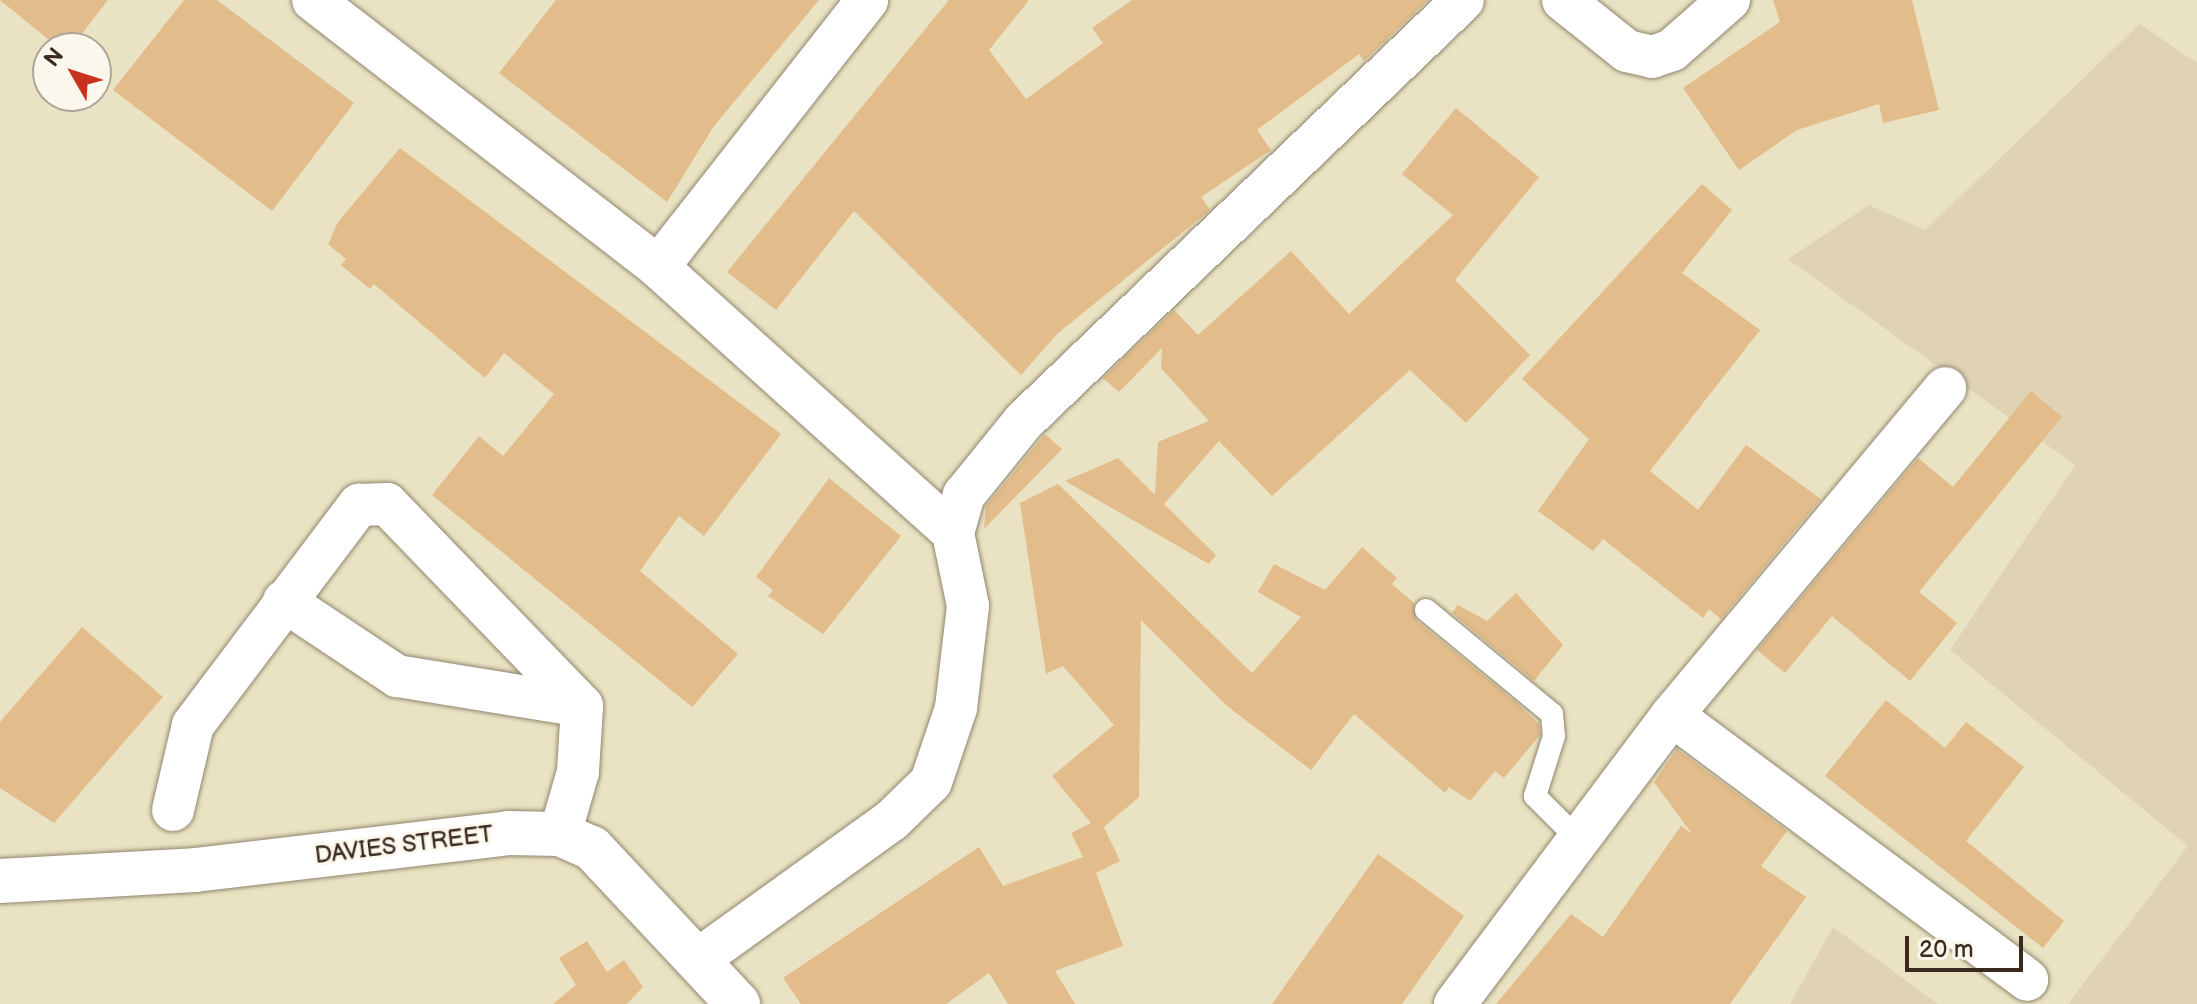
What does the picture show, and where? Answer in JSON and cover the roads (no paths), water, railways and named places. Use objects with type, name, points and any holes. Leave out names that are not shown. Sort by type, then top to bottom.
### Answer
[{"type":"street","points":[[313,0],[658,267],[953,533]]},
{"type":"street","points":[[658,267],[867,0]]},
{"type":"street","points":[[700,958],[892,820],[931,782],[956,708],[968,606],[953,533],[964,495],[1024,421],[1463,0]]},
{"type":"street","points":[[1563,0],[1627,51],[1652,57],[1672,50],[1729,0]]},
{"type":"street","points":[[1455,1004],[1672,715],[1945,388]]},
{"type":"street","points":[[173,810],[193,725],[359,505],[387,504],[582,706],[578,772],[560,834]]},
{"type":"street","points":[[284,601],[397,676],[582,706]]},
{"type":"street","points":[[1672,715],[2027,980]]},
{"type":"street","name":"DAVIES STREET","points":[[0,881],[195,870],[508,833],[560,834],[592,848],[700,958],[738,1004]]},
{"type":"lane","points":[[1426,610],[1552,714],[1554,736],[1535,796],[1578,839]]}]
